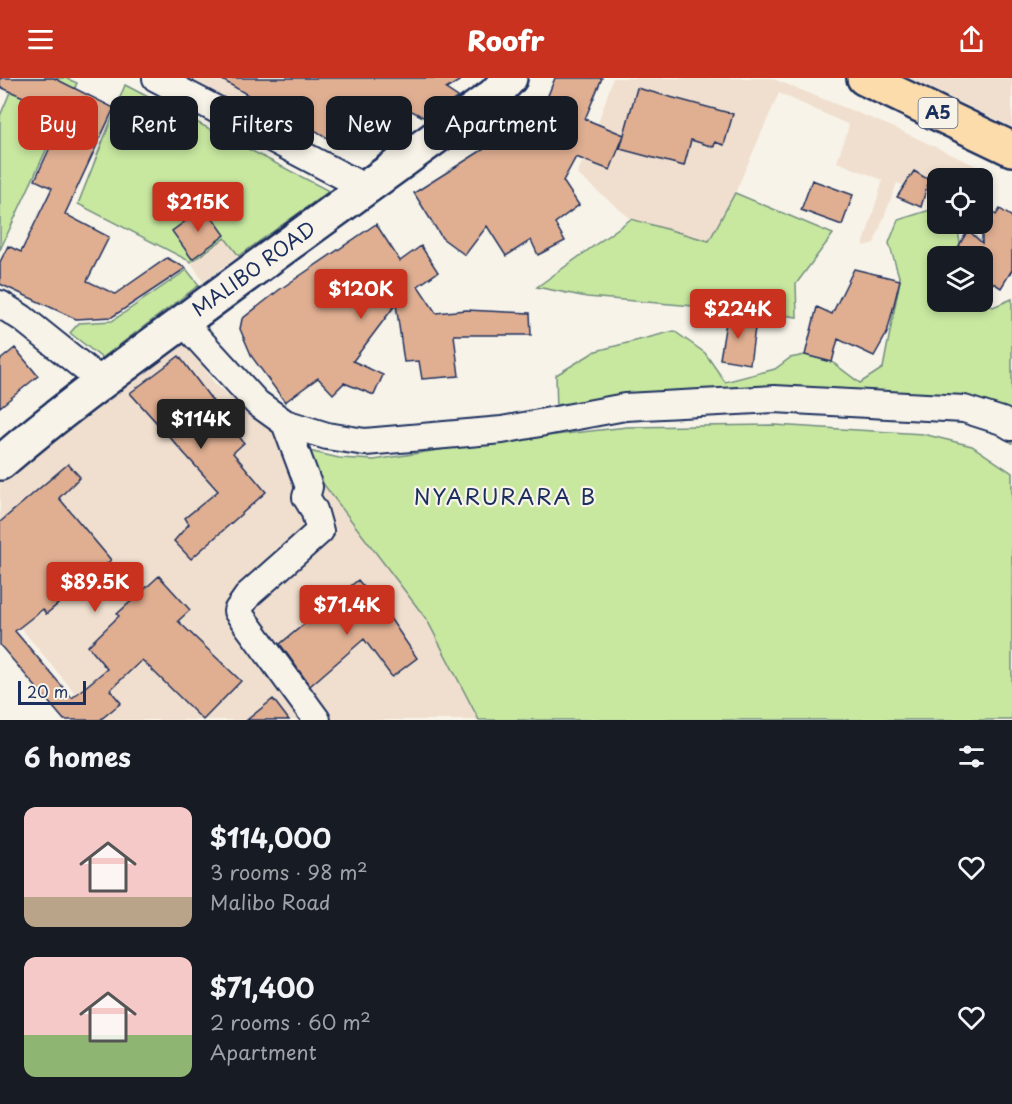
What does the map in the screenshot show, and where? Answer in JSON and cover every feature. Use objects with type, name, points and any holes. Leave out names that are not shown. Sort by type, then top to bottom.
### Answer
[{"type":"highway","name":"A5","points":[[864,78],[1012,149]]},
{"type":"street","points":[[156,78],[366,188]]},
{"type":"street","name":"MALIBO ROAD","points":[[0,463],[43,426],[102,382],[494,95],[510,78]]},
{"type":"street","points":[[0,304],[22,318],[102,382]]},
{"type":"street","points":[[183,322],[257,403],[285,423],[327,436],[365,441],[502,430],[625,407],[774,399],[964,409],[1002,421],[1012,428]]},
{"type":"street","points":[[285,423],[309,487],[306,497],[314,510],[320,531],[249,594],[237,611],[317,720]]},
{"type":"shaded area","points":[[180,78],[327,78],[314,100],[314,96],[219,96]]},
{"type":"shaded area","points":[[613,78],[771,78],[895,128],[978,167],[927,168],[927,179],[914,171],[905,186],[897,183],[874,243],[863,246],[883,180],[837,162],[849,125],[779,93],[735,193],[709,241],[631,219],[577,174],[594,135]]},
{"type":"shaded area","points":[[909,78],[1012,78],[1012,127]]},
{"type":"shaded area","points":[[225,238],[239,256],[203,282],[191,262]]},
{"type":"shaded area","points":[[185,340],[215,384],[296,448],[427,620],[479,720],[102,720],[85,705],[0,603],[0,479]]},
{"type":"green space","points":[[16,78],[66,78],[77,83],[71,96],[18,96],[18,150],[46,150],[0,250],[0,116]]},
{"type":"green space","points":[[125,85],[146,96],[121,96]]},
{"type":"green space","points":[[110,123],[110,150],[198,150],[198,123],[210,129],[210,150],[250,150],[329,191],[239,256],[225,238],[191,262],[78,204]]},
{"type":"green space","points":[[735,193],[833,234],[796,284],[797,317],[765,312],[587,297],[537,287],[631,219],[709,241]]},
{"type":"green space","points":[[927,211],[927,234],[959,234],[960,246],[927,246],[927,312],[993,312],[993,307],[1012,299],[1012,443],[972,418],[781,406],[557,412],[556,375],[596,351],[674,331],[705,353],[725,382],[775,369],[790,358],[805,355],[832,362],[860,383],[883,368],[900,280],[889,243],[898,220]]},
{"type":"green space","points":[[187,270],[199,285],[102,358],[70,333],[79,323],[112,321]]},
{"type":"green space","points":[[774,425],[923,434],[972,446],[1012,473],[1012,720],[479,720],[427,620],[296,448],[339,458],[374,460],[484,443],[627,427]]},
{"type":"building","points":[[0,78],[54,78],[90,96],[21,96],[0,87]]},
{"type":"building","points":[[219,78],[464,78],[446,89],[456,96],[424,96],[424,117],[412,111],[412,96],[326,96],[326,137],[314,129],[314,96],[250,96]]},
{"type":"building","points":[[555,78],[602,78],[585,119],[624,135],[610,170],[576,157],[563,181],[579,205],[555,223],[565,241],[538,255],[531,240],[506,256],[487,226],[465,255],[442,238],[414,193],[482,150],[578,150],[578,96],[548,96]]},
{"type":"building","points":[[637,88],[733,114],[724,145],[715,142],[714,147],[691,140],[684,166],[620,149]]},
{"type":"building","points":[[98,100],[110,106],[110,117],[98,143]]},
{"type":"building","points":[[49,150],[95,150],[65,214],[109,237],[87,281],[115,294],[167,258],[186,268],[112,317],[76,319],[0,284],[0,262],[8,246],[21,252],[52,188],[35,180]]},
{"type":"building","points":[[914,171],[927,179],[921,207],[897,197]]},
{"type":"building","points":[[812,180],[853,195],[842,225],[801,210]]},
{"type":"building","points":[[205,207],[225,235],[192,259],[172,231]]},
{"type":"building","points":[[1000,209],[1012,217],[1012,270],[1001,288],[993,283],[993,246],[959,246],[966,234],[972,234],[982,243],[982,234],[993,234],[993,212],[996,215]]},
{"type":"building","points":[[376,224],[400,261],[421,246],[438,272],[418,286],[436,313],[466,310],[530,313],[531,335],[454,335],[459,376],[422,379],[419,361],[404,362],[396,304],[353,361],[383,375],[374,395],[344,383],[333,394],[318,378],[285,402],[252,357],[240,329],[242,319],[279,290]]},
{"type":"building","points":[[854,269],[900,280],[887,333],[874,356],[838,339],[832,362],[805,355],[817,307],[832,314]]},
{"type":"building","points":[[727,316],[756,321],[750,364],[720,359]]},
{"type":"building","points":[[15,348],[38,376],[0,407],[0,360]]},
{"type":"building","points":[[179,356],[244,443],[233,453],[266,492],[191,559],[174,541],[189,524],[185,518],[218,491],[130,393]]},
{"type":"building","points":[[68,464],[80,477],[59,498],[111,560],[46,614],[43,609],[15,631],[72,698],[107,669],[88,646],[119,616],[117,614],[159,576],[190,610],[178,621],[241,681],[203,720],[142,660],[110,690],[121,703],[100,720],[64,720],[0,645],[0,522]]},
{"type":"building","points":[[358,580],[390,618],[417,658],[392,677],[364,639],[310,686],[280,644]]},
{"type":"building","points":[[273,699],[289,720],[247,720]]},
{"type":"district","name":"NYARURARA B","points":[[505,497]]}]
